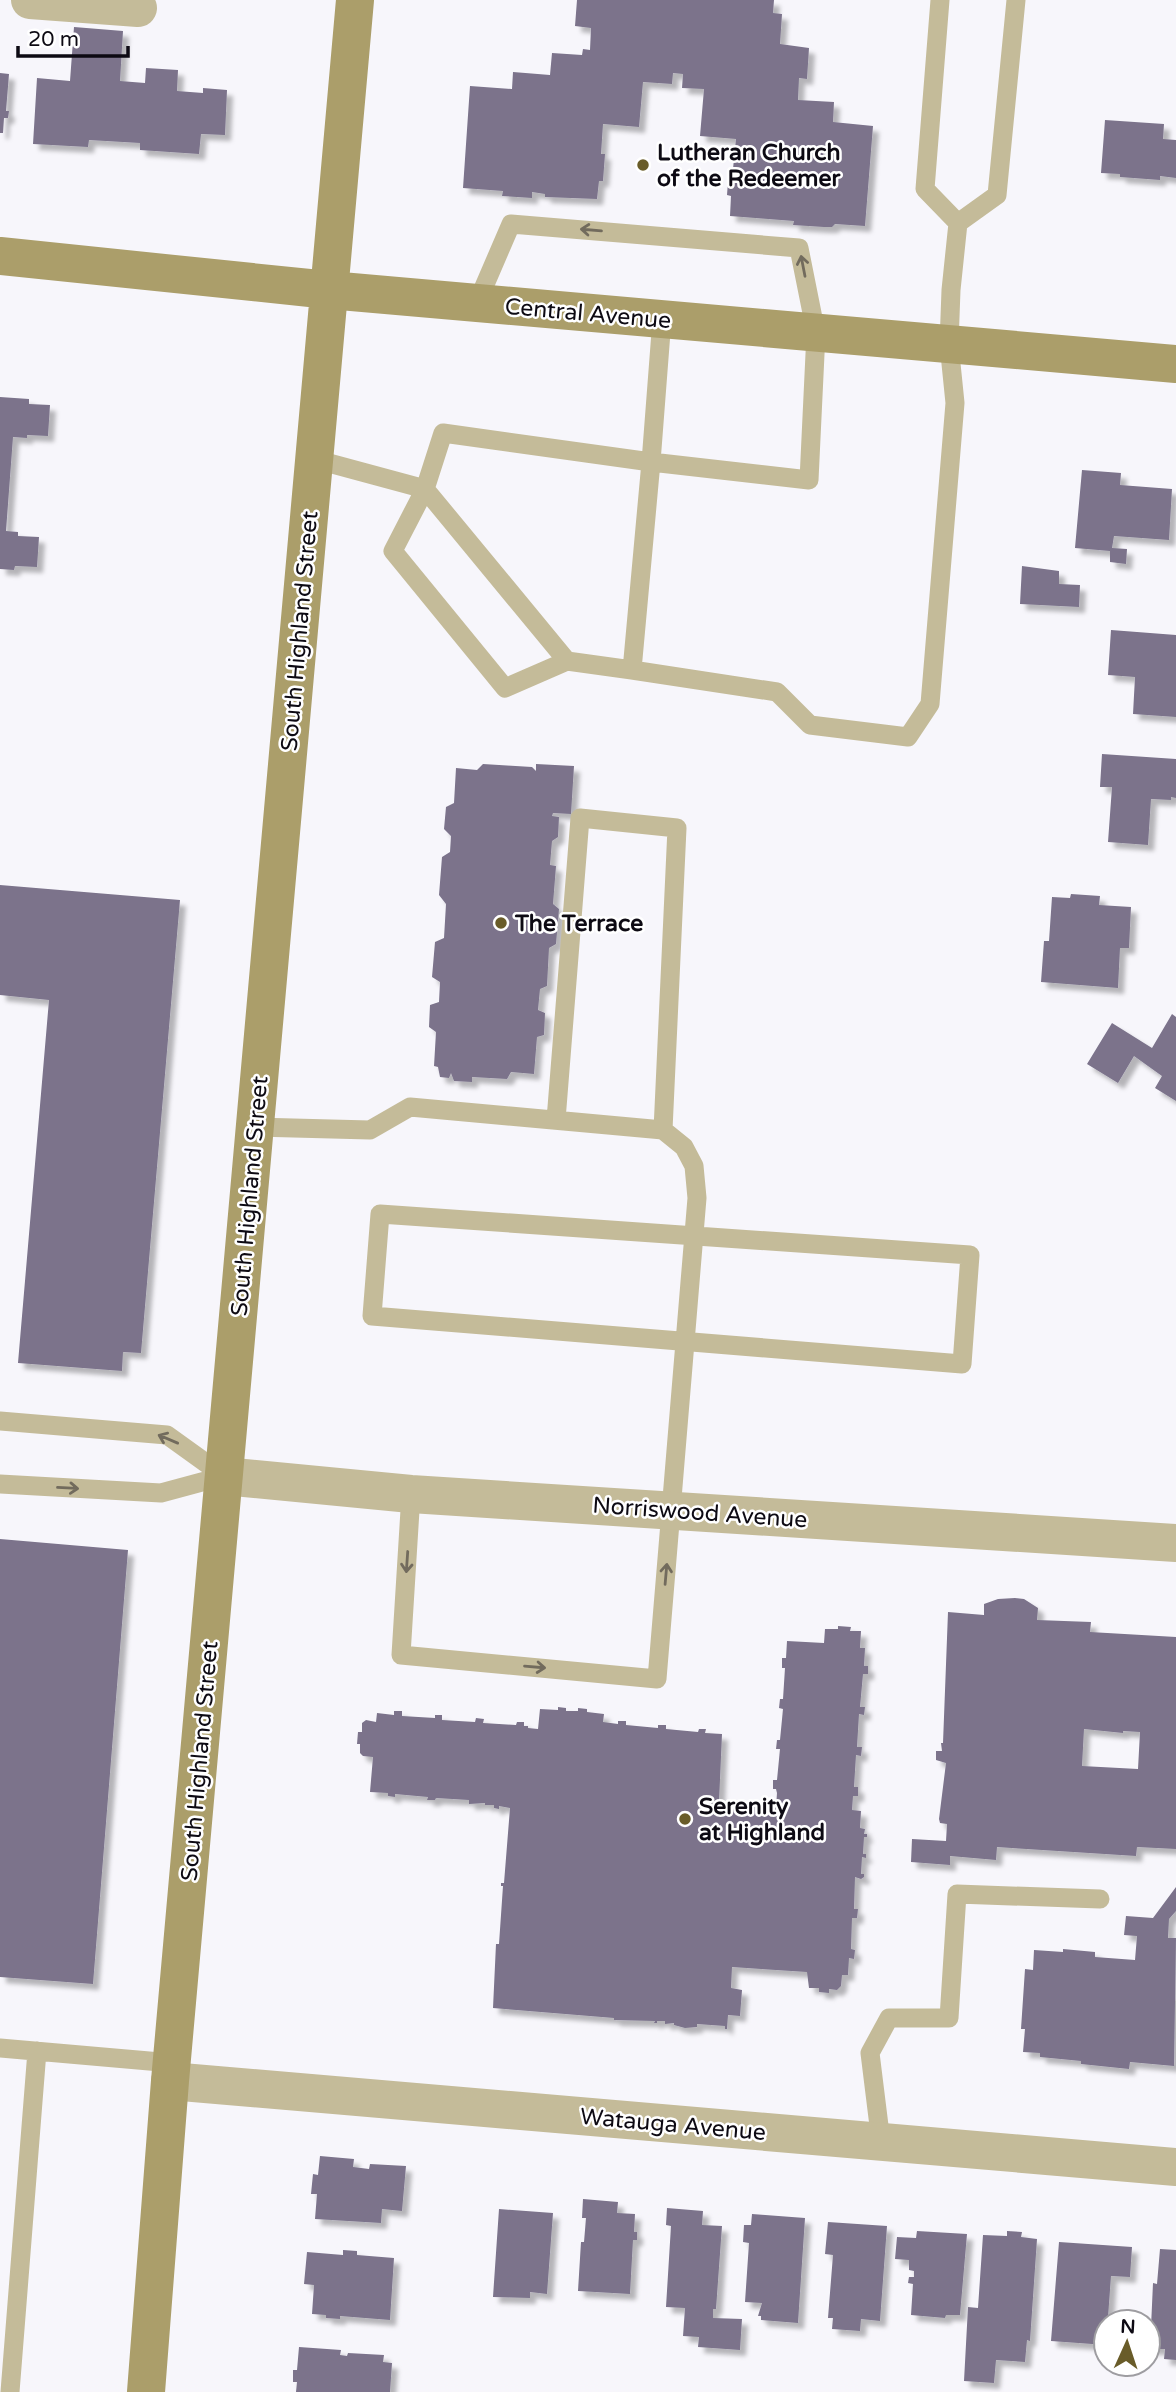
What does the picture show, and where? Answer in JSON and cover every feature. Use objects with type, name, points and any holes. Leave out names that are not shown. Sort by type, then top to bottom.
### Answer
[{"type":"main road","name":"South Highland Street","points":[[146,2392],[171,2072],[355,0]]},
{"type":"main road","name":"Central Avenue","points":[[0,256],[329,290],[1176,364]]},
{"type":"street","points":[[30,0],[138,8]]},
{"type":"street","name":"Norriswood Avenue","points":[[224,1476],[411,1494],[1176,1542]]},
{"type":"street","name":"Watauga Avenue","points":[[171,2072],[881,2142],[1176,2167]]},
{"type":"lane","points":[[940,0],[925,189],[958,223]]},
{"type":"lane","points":[[477,303],[510,224],[799,248],[816,333],[809,480],[651,462],[443,433],[425,489],[393,551],[505,688],[567,661],[777,692],[810,725],[908,737],[930,704],[955,403],[949,344],[958,223],[998,195],[1016,0]]},
{"type":"lane","points":[[632,670],[662,319]]},
{"type":"lane","points":[[314,459],[425,489],[567,661]]},
{"type":"lane","points":[[556,1120],[580,818],[677,828],[663,1130]]},
{"type":"lane","points":[[255,1127],[370,1130],[410,1107],[663,1130],[684,1147],[694,1166],[697,1198],[657,1679],[401,1655],[411,1494]]},
{"type":"lane","points":[[380,1214],[970,1255],[962,1364],[686,1341],[372,1316],[380,1214]]},
{"type":"lane","points":[[0,1421],[167,1435],[224,1476]]},
{"type":"lane","points":[[0,1484],[162,1493],[224,1476]]},
{"type":"lane","points":[[881,2142],[870,2053],[889,2018],[949,2018],[957,1894],[1100,1899]]},
{"type":"lane","points":[[0,2048],[37,2051],[171,2072]]},
{"type":"lane","points":[[10,2392],[37,2051]]},
{"type":"building","points":[[577,0],[774,0],[773,13],[782,14],[780,44],[809,48],[807,79],[799,78],[798,100],[834,102],[833,122],[873,126],[865,226],[793,225],[794,221],[730,216],[731,196],[727,195],[729,168],[733,169],[736,139],[700,136],[704,89],[682,88],[683,74],[673,73],[672,84],[643,82],[639,127],[603,124],[603,181],[599,181],[597,199],[545,197],[545,194],[532,192],[532,198],[502,196],[503,191],[463,188],[470,86],[512,89],[513,72],[550,75],[552,53],[582,55],[583,49],[590,50],[591,28],[575,26]]},
{"type":"building","points":[[74,27],[123,31],[120,81],[145,83],[146,68],[178,70],[177,91],[203,93],[203,88],[227,90],[225,135],[201,134],[199,154],[140,150],[140,143],[89,140],[88,147],[33,144],[37,78],[70,81]]},
{"type":"building","points":[[0,73],[9,74],[6,111],[9,111],[8,118],[4,118],[3,133],[0,133]]},
{"type":"building","points":[[1105,120],[1164,124],[1163,139],[1176,140],[1176,178],[1160,176],[1160,180],[1101,173]]},
{"type":"building","points":[[0,397],[29,399],[29,404],[50,405],[48,436],[13,437],[6,531],[18,532],[18,536],[39,537],[37,567],[15,566],[14,570],[0,569]]},
{"type":"building","points":[[1082,470],[1121,473],[1120,485],[1172,489],[1169,540],[1114,536],[1112,548],[1127,549],[1126,564],[1110,562],[1110,551],[1075,548]]},
{"type":"building","points":[[1022,566],[1059,571],[1059,584],[1080,585],[1079,607],[1020,604]]},
{"type":"building","points":[[1111,630],[1176,635],[1176,717],[1133,714],[1135,677],[1108,675]]},
{"type":"building","points":[[1102,754],[1176,759],[1176,798],[1151,799],[1148,845],[1108,842],[1112,787],[1100,787]]},
{"type":"building","name":"The Terrace","points":[[483,764],[532,767],[536,771],[536,764],[574,766],[571,814],[553,813],[552,816],[559,817],[558,837],[552,841],[550,865],[556,866],[553,904],[559,909],[556,944],[549,948],[547,986],[540,989],[538,1010],[545,1013],[544,1035],[537,1037],[534,1074],[511,1072],[507,1079],[472,1077],[472,1082],[454,1081],[451,1073],[449,1078],[440,1077],[438,1067],[434,1066],[436,1032],[429,1027],[430,1005],[439,1002],[440,982],[432,977],[435,942],[444,938],[446,904],[439,895],[442,857],[450,852],[451,836],[444,829],[446,807],[454,803],[456,768],[477,770]]},
{"type":"building","points":[[0,885],[180,900],[141,1353],[123,1352],[122,1371],[18,1363],[49,1000],[0,995]]},
{"type":"building","points":[[1071,894],[1100,896],[1099,905],[1131,907],[1129,948],[1120,948],[1118,988],[1041,982],[1044,941],[1049,941],[1052,897],[1070,898]]},
{"type":"building","points":[[1172,1014],[1176,1017],[1176,1101],[1155,1088],[1162,1076],[1134,1056],[1118,1083],[1087,1064],[1112,1023],[1152,1048]]},
{"type":"building","points":[[0,1539],[128,1550],[93,1984],[0,1977]]},
{"type":"building","points":[[998,1599],[1024,1599],[1038,1608],[1037,1620],[1091,1622],[1090,1632],[1176,1637],[1176,1849],[1137,1847],[1136,1856],[997,1847],[996,1860],[950,1856],[950,1865],[911,1862],[912,1839],[946,1841],[947,1824],[940,1823],[939,1819],[946,1763],[936,1760],[936,1751],[942,1751],[943,1743],[948,1612],[984,1615],[984,1604]],"holes":[[[1084,1729],[1140,1732],[1138,1769],[1082,1766]]]},
{"type":"building","name":"Serenity at Highland","points":[[838,1626],[851,1627],[850,1631],[861,1631],[860,1648],[865,1648],[864,1666],[868,1666],[868,1674],[863,1674],[860,1707],[865,1707],[864,1715],[859,1714],[857,1747],[862,1747],[861,1756],[856,1755],[854,1787],[858,1787],[858,1796],[853,1796],[852,1810],[861,1811],[860,1828],[865,1829],[864,1834],[867,1834],[867,1837],[864,1837],[863,1854],[866,1854],[866,1858],[862,1857],[861,1874],[864,1874],[864,1877],[855,1877],[854,1909],[858,1909],[857,1918],[852,1918],[851,1949],[855,1950],[854,1959],[849,1958],[848,1975],[842,1975],[841,1986],[837,1990],[829,1989],[829,1993],[819,1992],[819,1988],[809,1988],[807,1972],[732,1967],[731,1988],[742,1990],[740,2016],[728,2015],[727,2029],[725,2026],[697,2024],[697,2027],[685,2028],[674,2023],[665,2024],[665,2021],[654,2023],[655,2021],[614,2020],[493,2008],[496,1944],[499,1944],[503,1886],[501,1883],[504,1883],[510,1808],[494,1808],[494,1805],[485,1803],[469,1804],[469,1800],[427,1800],[428,1797],[395,1794],[395,1797],[388,1796],[388,1793],[370,1792],[373,1757],[363,1756],[360,1753],[360,1744],[357,1744],[362,1723],[366,1720],[376,1722],[377,1713],[394,1715],[394,1711],[402,1711],[402,1716],[435,1718],[435,1715],[442,1715],[442,1720],[475,1722],[476,1718],[484,1719],[483,1723],[516,1725],[517,1722],[524,1722],[524,1726],[528,1728],[538,1729],[540,1709],[558,1710],[558,1707],[566,1708],[566,1711],[578,1711],[578,1708],[604,1714],[603,1722],[618,1724],[618,1721],[626,1721],[626,1725],[658,1728],[658,1725],[666,1725],[666,1729],[698,1732],[699,1729],[706,1729],[705,1733],[722,1734],[719,1802],[776,1807],[777,1793],[776,1789],[773,1789],[773,1780],[777,1780],[780,1749],[776,1749],[777,1740],[780,1740],[783,1709],[779,1708],[780,1699],[783,1699],[785,1668],[782,1668],[782,1658],[786,1658],[787,1641],[824,1643],[825,1629],[838,1629]]},
{"type":"building","points":[[1176,1887],[1176,1911],[1169,1919],[1168,1938],[1176,1938],[1174,2066],[1130,2062],[1129,2069],[1081,2064],[1081,2061],[1040,2057],[1040,2053],[1023,2052],[1025,2029],[1021,2029],[1025,1969],[1033,1970],[1034,1950],[1095,1952],[1095,1957],[1135,1960],[1137,1936],[1124,1935],[1126,1916],[1153,1918]]},
{"type":"building","points":[[320,2156],[354,2159],[353,2167],[369,2169],[370,2164],[406,2166],[402,2211],[382,2209],[381,2223],[315,2219],[317,2194],[311,2194],[313,2174],[318,2175]]},
{"type":"building","points":[[583,2199],[618,2202],[617,2213],[635,2214],[634,2232],[637,2232],[637,2240],[633,2240],[630,2294],[578,2291],[581,2242],[584,2242],[586,2218],[582,2218]]},
{"type":"building","points":[[667,2208],[703,2211],[702,2225],[722,2226],[716,2309],[713,2309],[713,2318],[742,2319],[740,2350],[698,2347],[699,2337],[683,2336],[685,2308],[666,2307],[671,2226],[666,2225]]},
{"type":"building","points":[[499,2209],[553,2213],[547,2294],[530,2292],[530,2298],[493,2297]]},
{"type":"building","points":[[752,2214],[805,2218],[798,2323],[761,2320],[761,2316],[758,2316],[762,2303],[745,2302],[749,2243],[743,2242],[744,2225],[751,2225]]},
{"type":"building","points":[[828,2222],[887,2226],[880,2321],[861,2319],[860,2331],[832,2329],[833,2318],[828,2318],[833,2255],[825,2254]]},
{"type":"building","points":[[917,2231],[967,2234],[960,2315],[946,2315],[945,2318],[911,2315],[913,2284],[908,2283],[909,2277],[914,2277],[914,2271],[909,2270],[909,2260],[895,2259],[897,2237],[916,2238]]},
{"type":"building","points":[[1007,2231],[1022,2232],[1021,2237],[1037,2239],[1030,2341],[1027,2340],[1025,2362],[996,2360],[994,2383],[964,2381],[968,2307],[978,2308],[983,2235],[1007,2236]]},
{"type":"building","points":[[1059,2242],[1132,2247],[1130,2277],[1111,2276],[1109,2308],[1092,2308],[1092,2344],[1051,2341]]},
{"type":"building","points":[[1160,2249],[1176,2250],[1176,2360],[1164,2359],[1162,2308],[1152,2308],[1153,2283],[1157,2284]]},
{"type":"building","points":[[343,2250],[357,2251],[357,2255],[394,2258],[390,2320],[340,2316],[340,2319],[326,2318],[326,2315],[312,2314],[314,2285],[304,2284],[307,2252],[343,2255]]},
{"type":"building","points":[[299,2347],[341,2350],[340,2355],[347,2356],[348,2353],[384,2355],[383,2362],[392,2363],[390,2392],[296,2392],[297,2382],[293,2382],[293,2370],[297,2370]]},
{"type":"place","name":"Lutheran Church of the Redeemer","points":[[643,165]]},
{"type":"place","name":"The Terrace","points":[[501,923]]},
{"type":"place","name":"Serenity at Highland","points":[[685,1819]]}]
